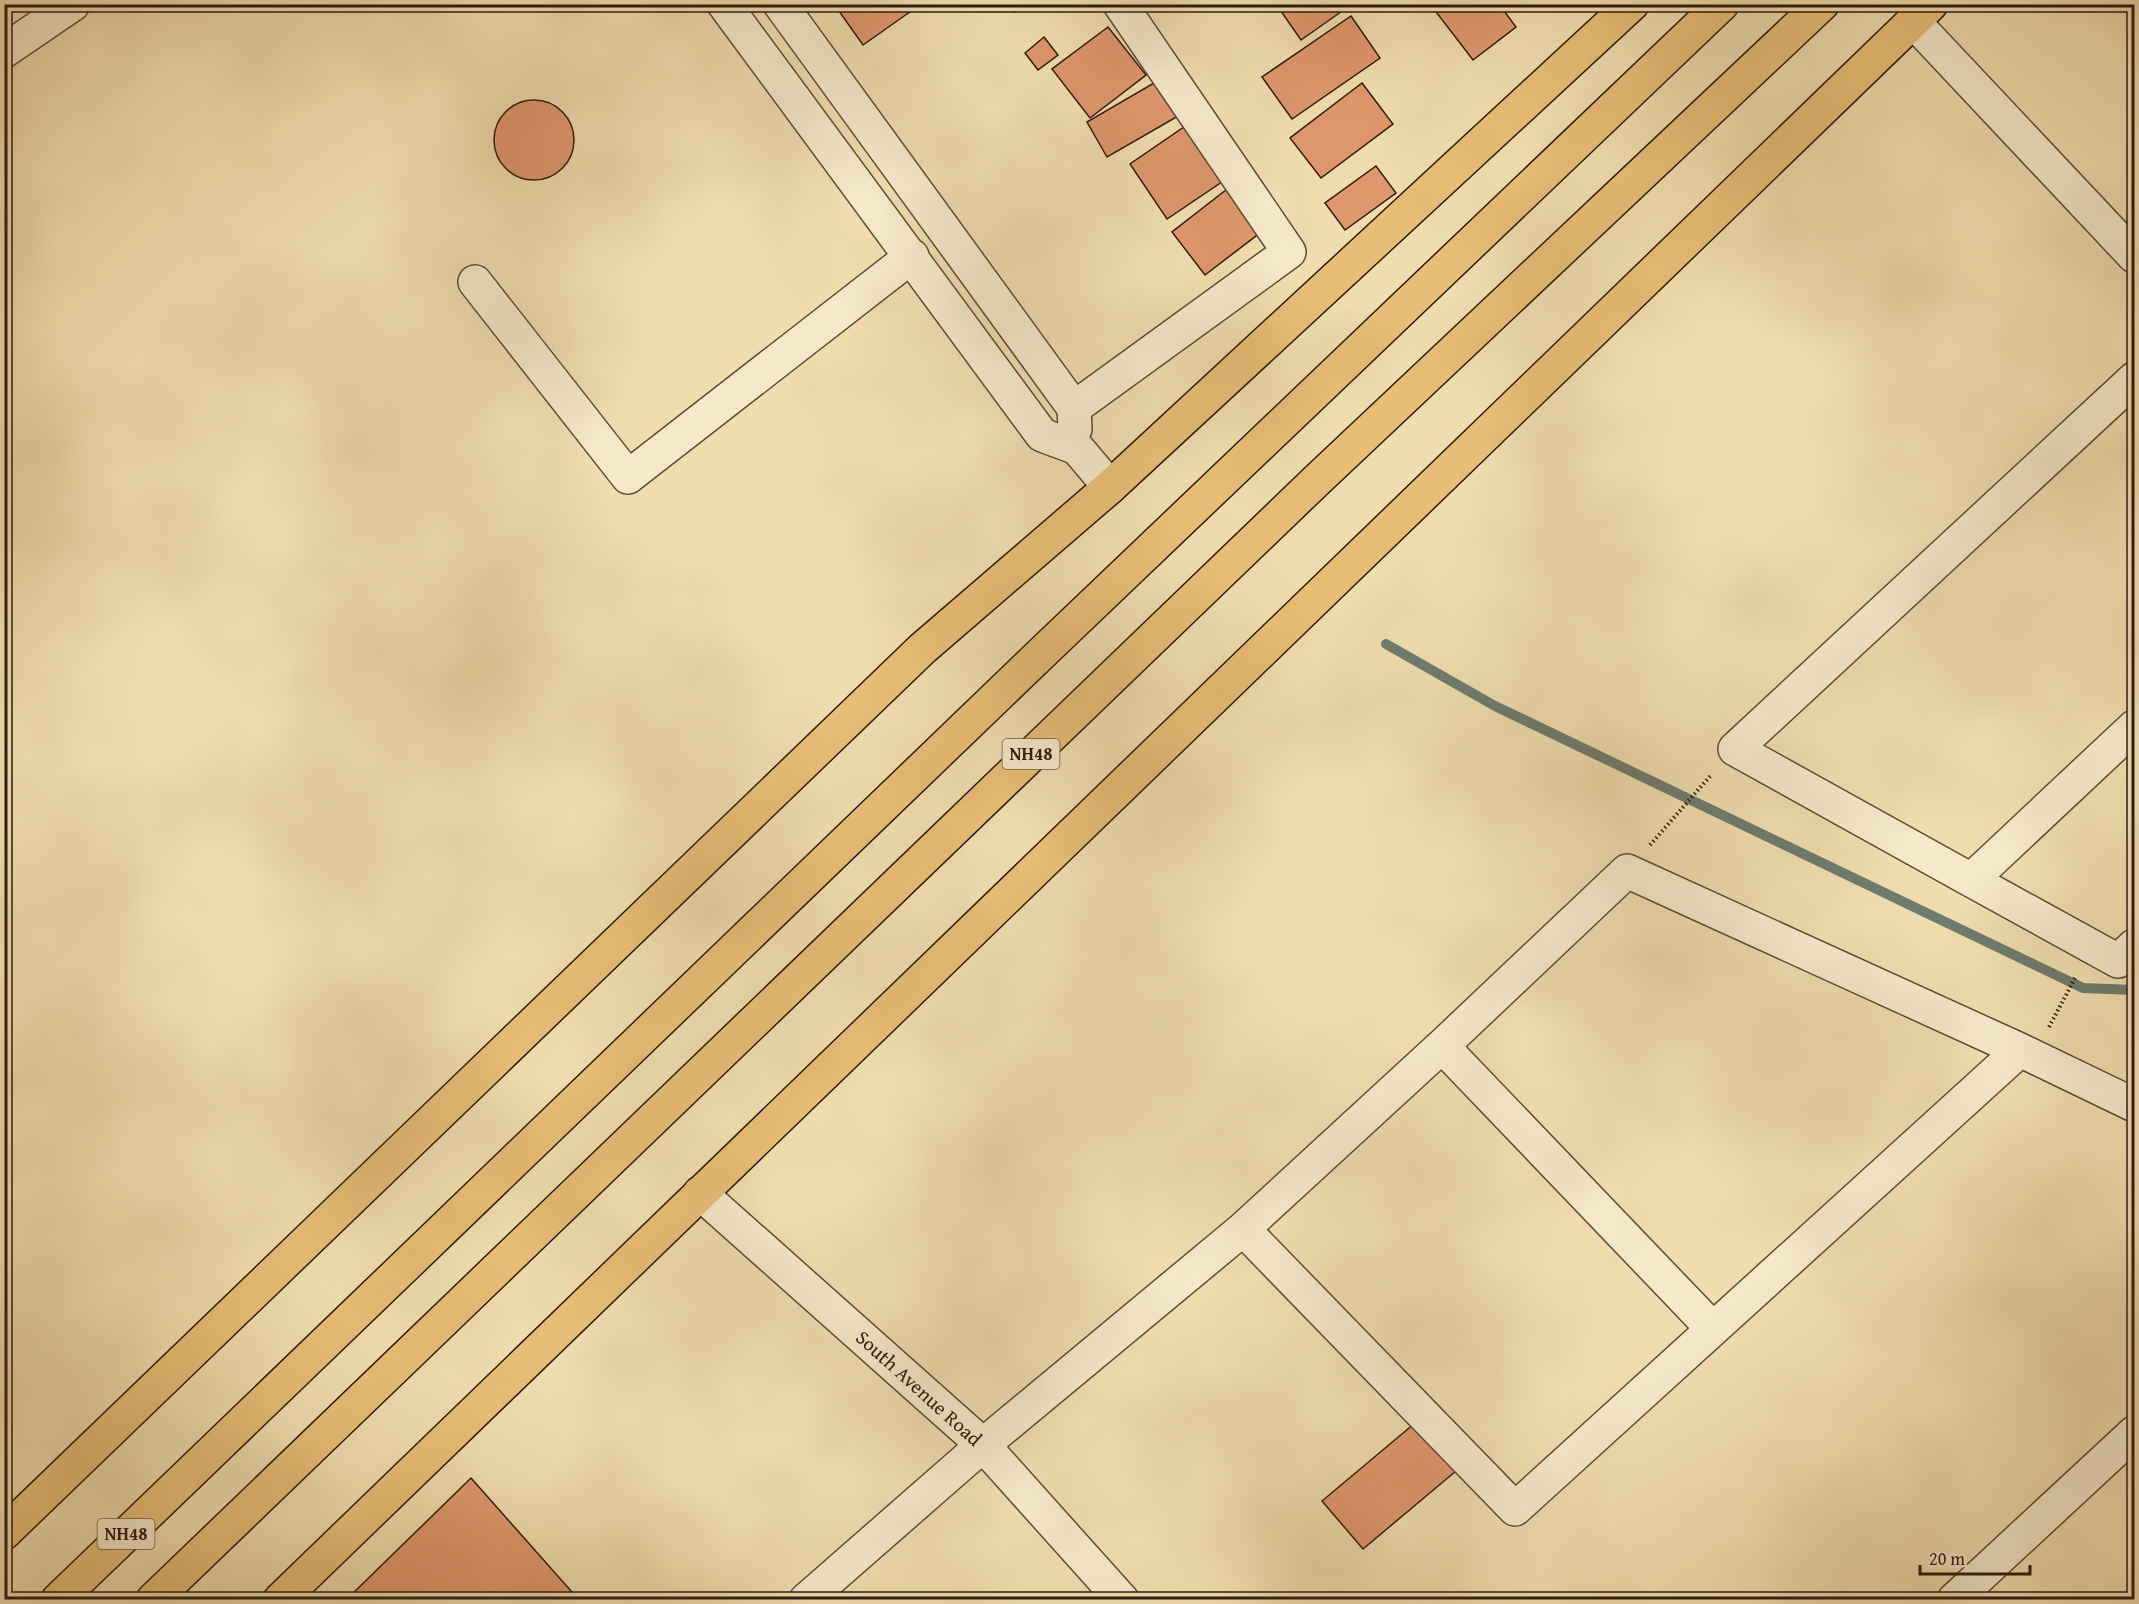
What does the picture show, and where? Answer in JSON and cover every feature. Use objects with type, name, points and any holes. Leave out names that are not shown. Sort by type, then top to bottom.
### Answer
[{"type":"main road","points":[[4,1533],[922,650],[1110,487],[1632,4]]},
{"type":"main road","name":"NH48","points":[[58,1599],[1722,4]]},
{"type":"main road","name":"NH48","points":[[153,1599],[1307,489],[1822,4]]},
{"type":"main road","points":[[280,1599],[1922,13]]},
{"type":"street","points":[[4,51],[73,4]]},
{"type":"street","points":[[724,4],[1042,435],[1077,448],[1110,487]]},
{"type":"street","points":[[780,4],[1074,408],[1077,448]]},
{"type":"street","points":[[1074,408],[1289,252],[1120,4]]},
{"type":"street","points":[[1922,13],[2134,256]]},
{"type":"street","points":[[475,282],[628,477],[912,256]]},
{"type":"street","points":[[2134,378],[1735,748],[2118,961],[2134,946]]},
{"type":"street","points":[[1971,880],[2134,727]]},
{"type":"street","points":[[806,1599],[984,1445],[1243,1229],[1442,1046],[1627,871],[2020,1050],[2134,1105]]},
{"type":"street","points":[[1442,1046],[1713,1329]]},
{"type":"street","points":[[1243,1229],[1515,1509],[2020,1050]]},
{"type":"street","name":"South Avenue Road","points":[[700,1193],[984,1445],[1122,1599]]},
{"type":"street","points":[[1954,1599],[2134,1433]]},
{"type":"path","points":[[1627,871],[1735,748]]},
{"type":"path","points":[[2064,998],[2075,977]]},
{"type":"building","points":[[834,4],[921,4],[863,45]]},
{"type":"building","points":[[1009,4],[1027,4],[1015,12]]},
{"type":"building","points":[[1276,4],[1352,4],[1301,40]]},
{"type":"building","points":[[1430,4],[1499,4],[1516,27],[1473,60]]},
{"type":"building","points":[[1351,16],[1380,58],[1292,119],[1262,77]]},
{"type":"building","points":[[1108,27],[1146,75],[1090,118],[1052,69]]},
{"type":"building","points":[[1044,37],[1058,55],[1038,70],[1025,53]]},
{"type":"building","points":[[1159,80],[1180,115],[1107,157],[1087,122]]},
{"type":"building","points":[[1362,83],[1393,124],[1321,178],[1290,138]]},
{"type":"building","points":[[534,100],[549,103],[562,112],[571,125],[574,140],[571,155],[562,168],[549,177],[534,180],[519,177],[506,168],[497,155],[494,140],[497,125],[506,112],[519,103]]},
{"type":"building","points":[[1200,116],[1238,171],[1167,219],[1130,164]]},
{"type":"building","points":[[1376,166],[1396,193],[1345,230],[1325,203]]},
{"type":"building","points":[[1240,179],[1273,223],[1205,275],[1172,232]]},
{"type":"building","points":[[1415,1423],[1456,1471],[1363,1549],[1322,1501]]},
{"type":"building","points":[[471,1478],[579,1600],[346,1600]]},
{"type":"waterway","points":[[1386,644],[1495,706],[2083,988],[2134,990]]}]
